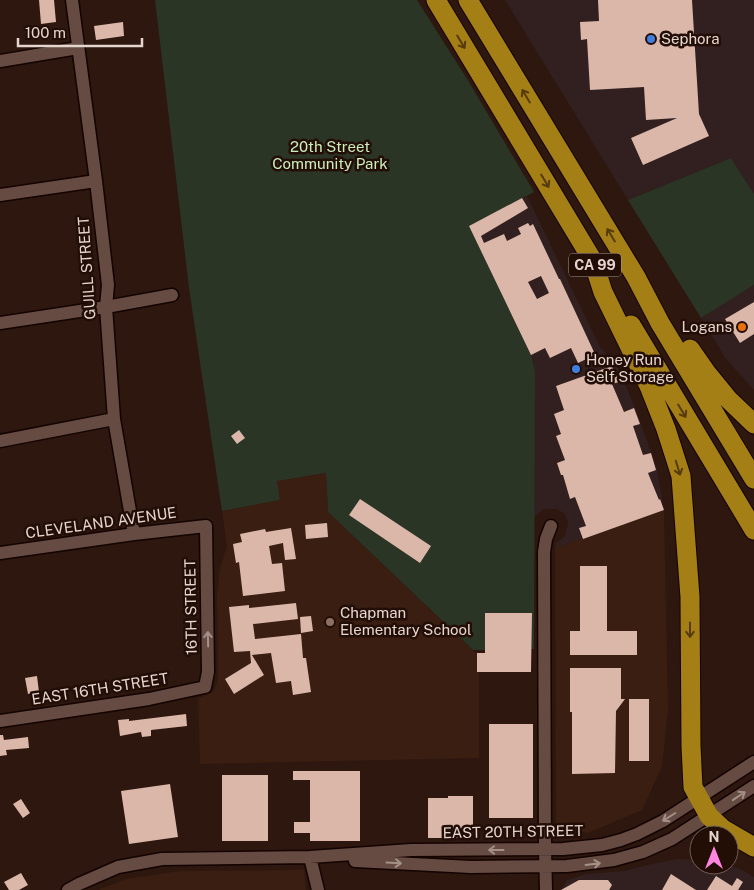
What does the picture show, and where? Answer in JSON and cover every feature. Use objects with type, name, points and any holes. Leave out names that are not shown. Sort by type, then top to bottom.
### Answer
[{"type":"highway","name":"CA 99","points":[[436,0],[754,530]]},
{"type":"highway","name":"CA 99","points":[[468,0],[636,277],[660,323],[754,479]]},
{"type":"highway","points":[[593,261],[603,292],[649,386],[666,428],[681,476],[690,597],[691,768],[693,787],[709,816],[723,830],[754,847]]},
{"type":"highway","points":[[636,277],[669,319],[706,372],[728,399],[754,424]]},
{"type":"street","name":"GUILL STREET","points":[[72,0],[108,285],[106,307],[114,419],[134,534]]},
{"type":"street","points":[[0,60],[78,48]]},
{"type":"street","points":[[0,194],[96,181]]},
{"type":"street","points":[[0,323],[172,295]]},
{"type":"street","points":[[0,441],[114,419]]},
{"type":"street","name":"CLEVELAND AVENUE","points":[[0,554],[134,534],[206,526]]},
{"type":"street","name":"16TH STREET","points":[[205,687],[208,672],[206,526]]},
{"type":"street","points":[[546,890],[544,552],[551,526]]},
{"type":"street","name":"EAST 16TH STREET","points":[[0,721],[150,699],[205,687]]},
{"type":"street","name":"EAST 20TH STREET","points":[[310,858],[411,850],[574,849],[592,847],[620,840],[654,826],[754,762]]},
{"type":"street","name":"EAST 20TH STREET","points":[[68,890],[118,867],[162,858],[310,858],[452,867],[576,866],[596,864],[634,856],[652,849],[672,839],[754,786]]},
{"type":"street","points":[[310,858],[318,890]]},
{"type":"shaded area","points":[[505,0],[754,0],[754,194],[731,158],[628,200]]},
{"type":"shaded area","name":"Honey Run Self Storage","points":[[527,196],[600,347],[617,366],[635,407],[657,469],[664,510],[555,548],[556,543],[566,533],[568,522],[564,513],[556,509],[544,509],[534,517],[535,372],[531,355],[469,226]]},
{"type":"shaded area","points":[[754,285],[754,390],[726,359],[701,318]]},
{"type":"shaded area","name":"Chapman Elementary School","points":[[326,473],[328,512],[479,656],[479,758],[200,764],[198,699],[213,692],[218,680],[217,593],[220,568],[227,546],[222,511],[280,500],[277,481]]},
{"type":"shaded area","points":[[664,510],[668,710],[662,767],[642,810],[588,833],[556,826],[555,548]]},
{"type":"shaded area","points":[[677,859],[689,860],[689,875],[739,875],[739,869],[754,877],[754,890],[561,890],[567,880],[586,874],[624,871]]},
{"type":"shaded area","points":[[304,870],[306,890],[98,890],[126,879],[180,871]]},
{"type":"green space","name":"20th Street Community Park","points":[[155,0],[417,0],[469,82],[534,192],[469,226],[531,355],[535,372],[534,649],[473,650],[328,512],[326,473],[277,481],[280,500],[222,511],[189,288]]},
{"type":"green space","points":[[731,158],[754,194],[754,285],[701,318],[628,200]]},
{"type":"building","points":[[39,0],[54,0],[56,22],[41,24]]},
{"type":"building","points":[[598,0],[692,0],[699,114],[709,136],[643,165],[631,138],[677,118],[646,120],[644,87],[590,90],[587,39],[581,40],[580,22],[599,21]]},
{"type":"building","points":[[123,22],[124,36],[96,40],[94,26]]},
{"type":"building","points":[[522,198],[528,208],[481,236],[484,243],[504,234],[507,241],[521,234],[518,228],[528,223],[530,226],[533,224],[594,352],[592,353],[593,356],[578,363],[571,348],[550,358],[545,348],[531,355],[469,226]],"holes":[[[541,276],[549,293],[537,299],[528,282]]]},
{"type":"building","name":"Logans","points":[[754,302],[754,334],[740,343],[725,319]]},
{"type":"building","points":[[612,366],[619,382],[612,384],[624,412],[634,408],[640,424],[633,426],[643,455],[651,453],[656,470],[648,473],[664,510],[583,539],[579,528],[586,526],[575,497],[570,499],[563,475],[561,475],[557,463],[565,460],[556,436],[561,434],[554,414],[564,410],[556,386]]},
{"type":"building","points":[[239,430],[245,438],[237,444],[231,436]]},
{"type":"building","points":[[360,499],[431,546],[420,563],[349,515]]},
{"type":"building","points":[[327,523],[328,537],[306,539],[305,525]]},
{"type":"building","points":[[291,528],[296,559],[285,560],[283,543],[269,546],[272,564],[282,563],[285,591],[243,596],[239,562],[236,563],[233,544],[242,542],[240,534],[265,529],[266,532]]},
{"type":"building","points":[[580,566],[607,566],[607,631],[637,631],[637,655],[570,655],[570,631],[580,631]]},
{"type":"building","points":[[296,603],[298,619],[253,624],[255,639],[301,634],[303,658],[306,658],[311,692],[293,695],[291,681],[276,683],[271,653],[252,655],[264,675],[234,694],[225,679],[251,663],[250,651],[234,652],[229,607],[249,605],[249,608]]},
{"type":"building","points":[[485,613],[532,613],[531,672],[477,672],[477,653],[485,653]]},
{"type":"building","points":[[311,616],[313,631],[301,633],[300,617]]},
{"type":"building","points":[[570,668],[621,668],[621,699],[625,699],[616,711],[615,773],[572,774]]},
{"type":"building","points":[[37,676],[39,692],[28,694],[25,678]]},
{"type":"building","points":[[629,699],[649,699],[649,761],[629,761]]},
{"type":"building","points":[[186,714],[187,726],[151,730],[151,736],[142,737],[141,732],[120,736],[118,720],[129,719],[129,721]]},
{"type":"building","points":[[489,724],[533,724],[533,818],[489,818]]},
{"type":"building","points":[[0,735],[3,735],[4,740],[28,737],[29,748],[6,750],[7,755],[0,756]]},
{"type":"building","points":[[293,771],[360,771],[360,841],[310,841],[310,833],[294,833],[294,822],[310,822],[310,780],[293,780]]},
{"type":"building","points":[[222,775],[268,775],[268,841],[222,841]]},
{"type":"building","points":[[170,784],[178,837],[129,844],[121,791]]},
{"type":"building","points":[[448,796],[473,796],[473,838],[428,838],[428,798],[448,798]]},
{"type":"building","points":[[21,799],[30,813],[23,818],[13,804]]},
{"type":"building","points":[[21,873],[28,885],[19,890],[9,890],[4,882]]},
{"type":"building","points":[[671,874],[696,890],[662,890]]},
{"type":"building","points":[[716,876],[732,886],[737,878],[743,882],[738,890],[707,890]]},
{"type":"building","points":[[579,880],[608,880],[612,885],[609,890],[561,890]]},
{"type":"place","name":"Sephora","points":[[651,39]]},
{"type":"place","name":"Logans","points":[[742,327]]},
{"type":"place","name":"Honey Run Self Storage","points":[[576,369]]},
{"type":"place","name":"Chapman Elementary School","points":[[330,622]]}]
